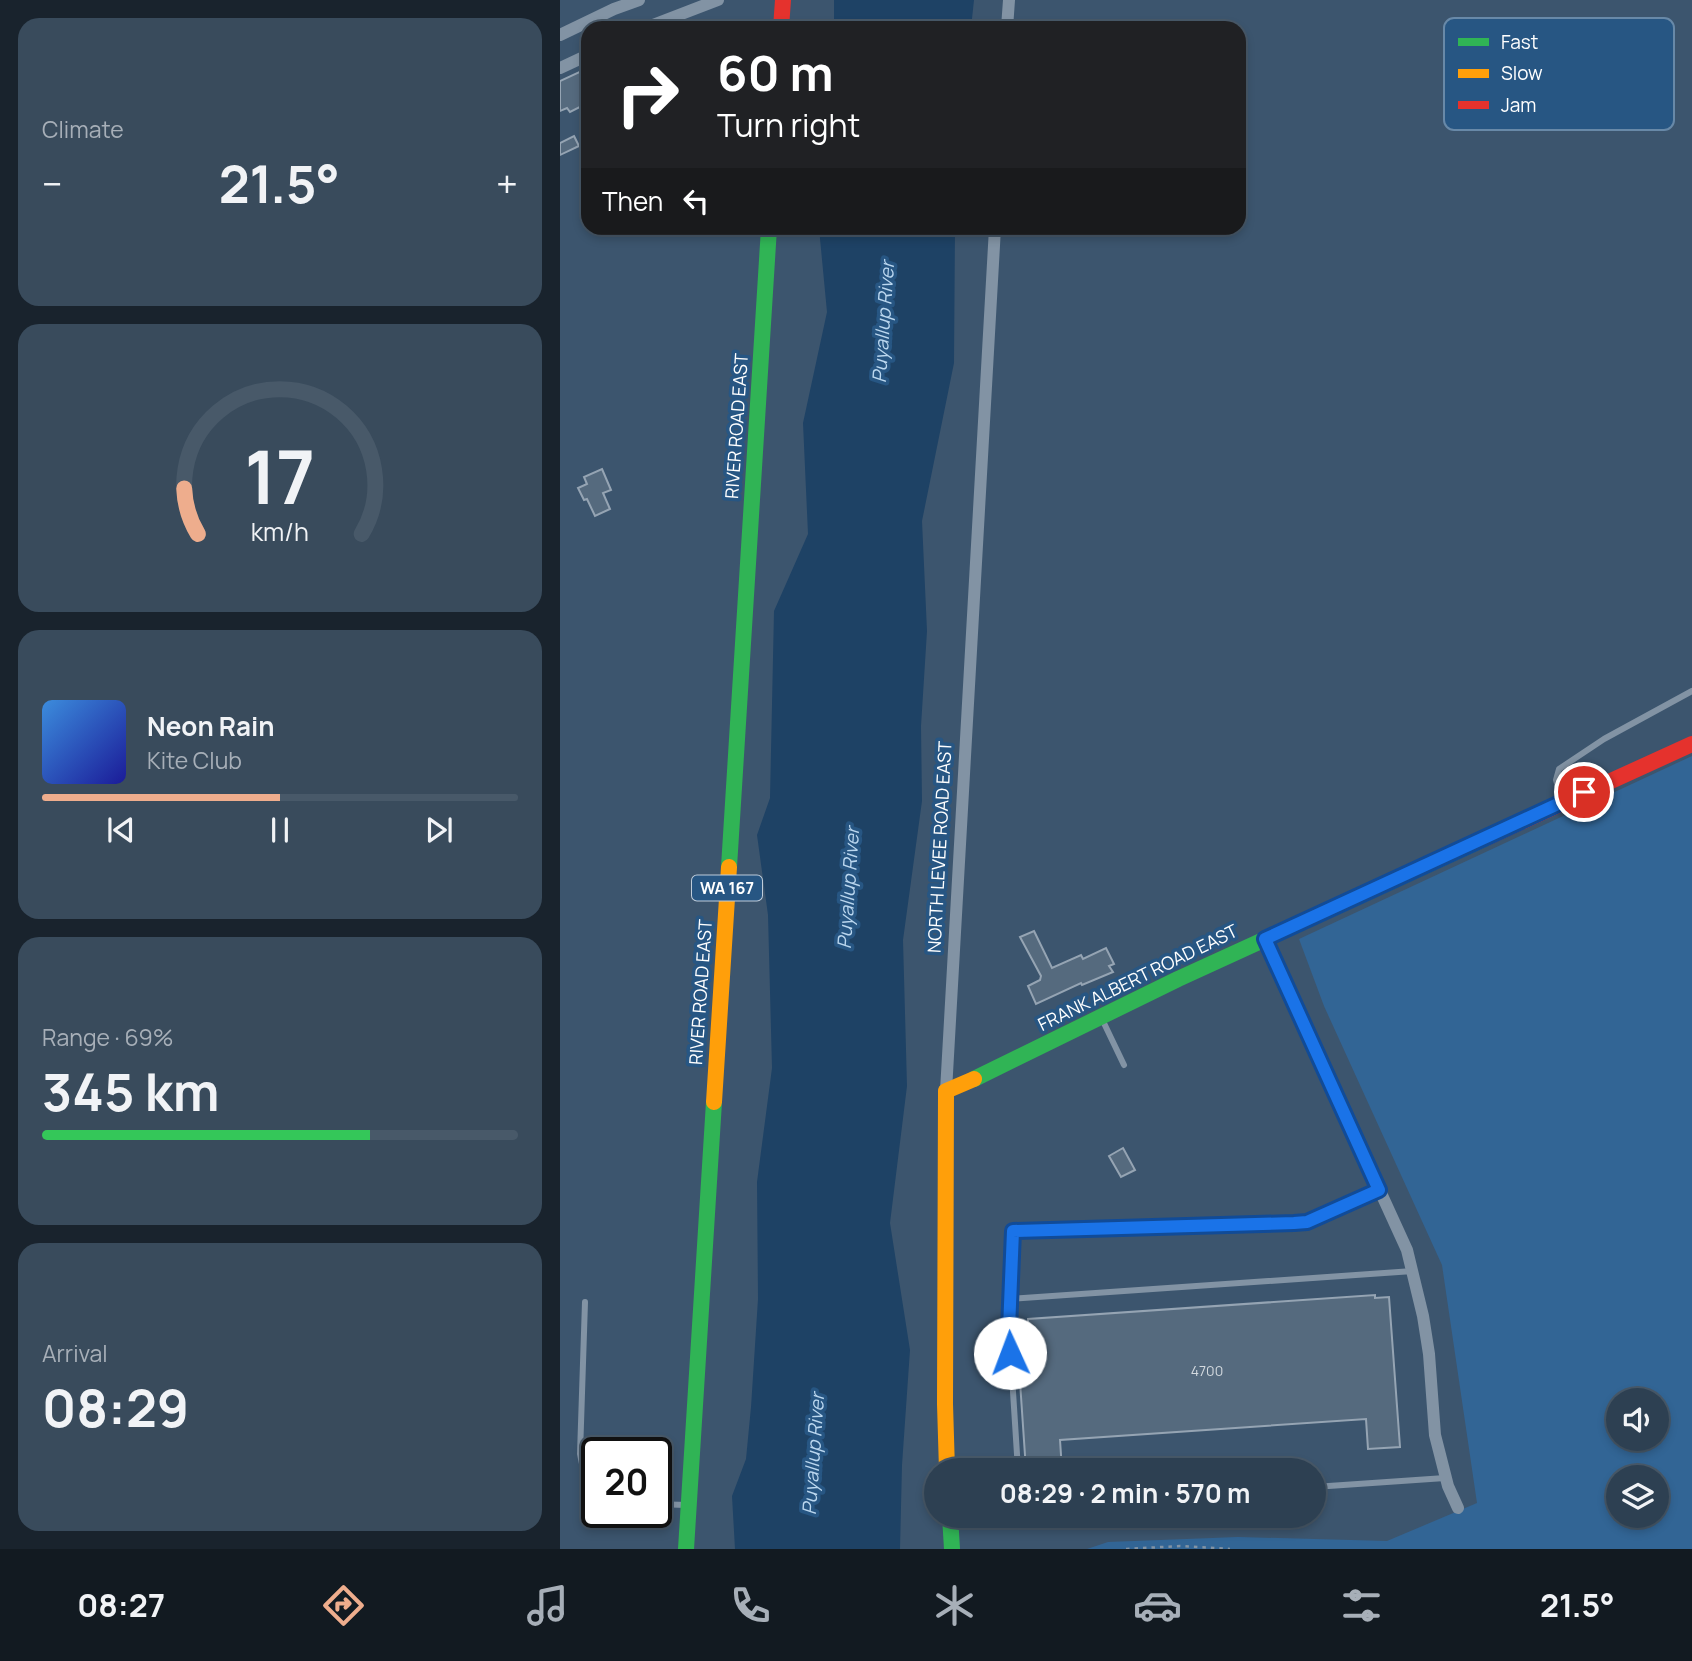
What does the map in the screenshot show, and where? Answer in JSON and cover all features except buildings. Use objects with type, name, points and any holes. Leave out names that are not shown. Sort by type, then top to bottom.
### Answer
[{"type":"main road","points":[[782,21],[783,0]]},
{"type":"main road","name":"RIVER ROAD EAST","points":[[682,1549],[688,1505],[769,235]]},
{"type":"main road","name":"FRANK ALBERT ROAD EAST","points":[[946,1091],[1265,939],[1692,744]]},
{"type":"main road","name":"NORTH LEVEE ROAD EAST","points":[[946,1091],[947,1458]]},
{"type":"main road","points":[[951,1528],[952,1549]]},
{"type":"street","points":[[589,21],[639,0]]},
{"type":"street","points":[[663,21],[718,0]]},
{"type":"street","points":[[1008,21],[1009,0]]},
{"type":"street","points":[[560,35],[581,25]]},
{"type":"street","points":[[560,68],[581,58]]},
{"type":"street","name":"NORTH LEVEE ROAD EAST","points":[[946,1091],[995,235]]},
{"type":"street","points":[[1265,939],[1407,1250],[1429,1353],[1435,1435],[1446,1478],[1458,1508]]},
{"type":"lane","points":[[1562,802],[1556,780],[1559,769],[1604,739],[1692,691]]},
{"type":"lane","points":[[1102,1017],[1124,1065]]},
{"type":"lane","points":[[1017,1458],[1009,1329],[1013,1231],[1307,1222],[1379,1190]]},
{"type":"lane","points":[[1010,1299],[1413,1271]]},
{"type":"lane","points":[[581,1459],[585,1301]]},
{"type":"lane","points":[[1326,1486],[1446,1478]]},
{"type":"lane","points":[[672,1504],[688,1505]]},
{"type":"path","points":[[1126,1549],[1180,1546],[1230,1549]]},
{"type":"shaded area","points":[[1692,756],[1692,1549],[1087,1549],[1108,1542],[1238,1537],[1387,1541],[1477,1503],[1442,1265],[1324,1006],[1299,939]]},
{"type":"water","points":[[834,0],[974,0],[972,21],[834,21]]},
{"type":"water","name":"Puyallup River","points":[[820,235],[955,235],[954,363],[922,521],[927,631],[921,726],[922,801],[903,940],[907,1086],[890,1223],[910,1350],[902,1465],[900,1549],[735,1549],[732,1496],[746,1459],[751,1407],[758,1299],[757,1182],[772,1068],[768,915],[757,835],[770,798],[774,611],[808,534],[803,423],[827,312]]},
{"type":"traffic: fast","points":[[729,867],[769,235]]},
{"type":"traffic: fast","points":[[974,1079],[1178,979],[1486,838]]},
{"type":"traffic: fast","points":[[686,1549],[714,1102]]},
{"type":"traffic: fast","points":[[951,1528],[952,1549]]},
{"type":"traffic: slow","points":[[714,1102],[729,867]]},
{"type":"traffic: slow","points":[[947,1458],[946,1091],[974,1079]]},
{"type":"traffic: jam","points":[[782,21],[783,0]]},
{"type":"traffic: jam","points":[[1486,838],[1692,744]]},
{"type":"route","points":[[1010,1353],[1013,1231],[1307,1222],[1379,1190],[1265,939],[1584,792]]}]
